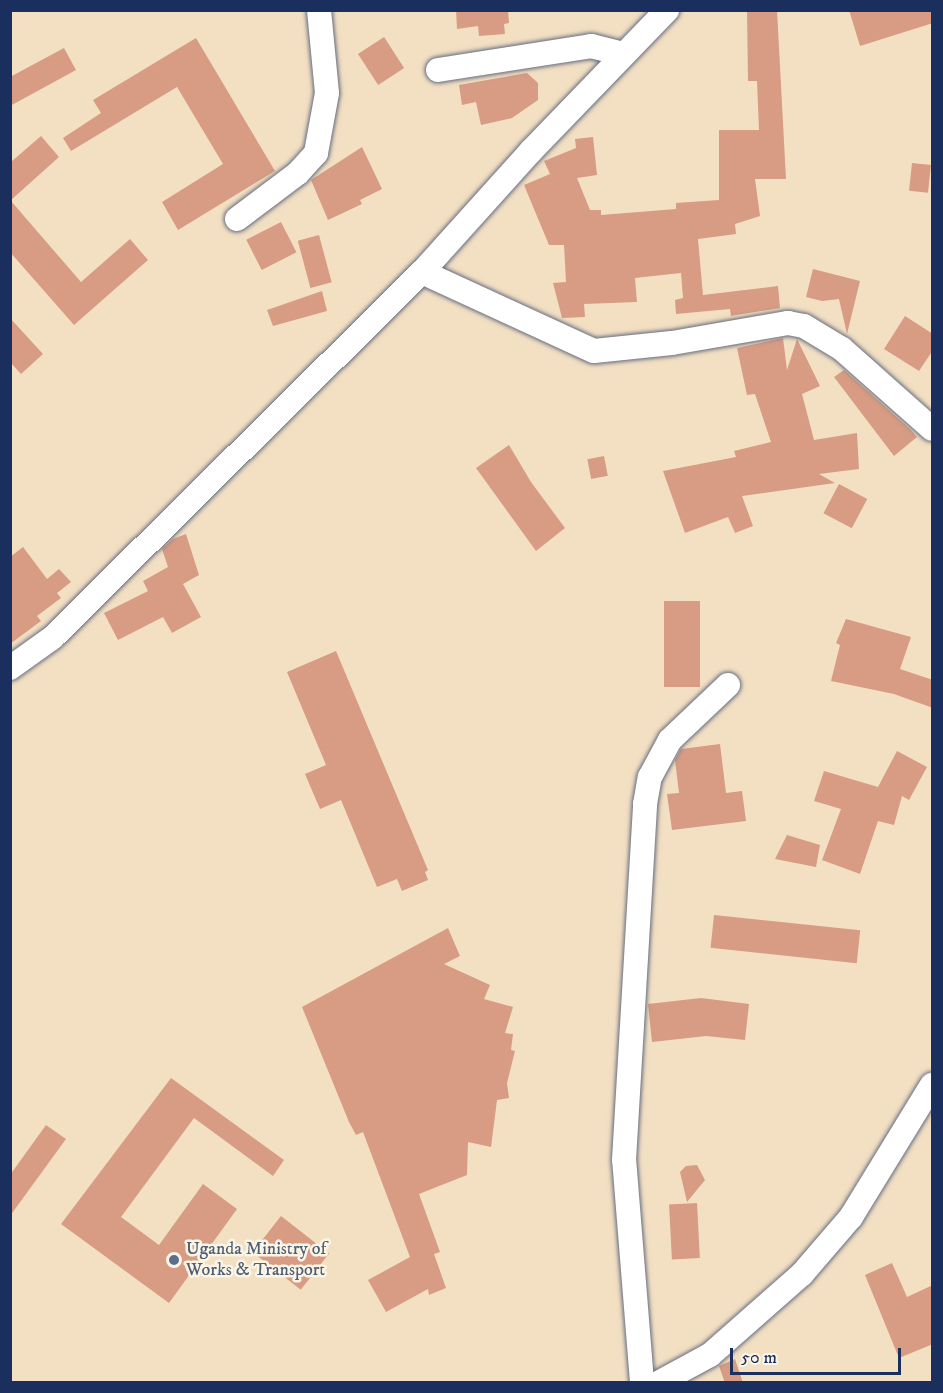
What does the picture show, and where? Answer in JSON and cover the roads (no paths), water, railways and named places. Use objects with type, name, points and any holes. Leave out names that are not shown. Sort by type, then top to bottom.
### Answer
[{"type":"street","points":[[237,219],[298,173],[316,153],[327,93],[319,10]]},
{"type":"street","points":[[10,668],[52,638],[422,273],[667,10]]},
{"type":"street","points":[[438,70],[591,46],[624,54]]},
{"type":"street","points":[[422,273],[594,351],[672,343],[788,323],[804,326],[842,350],[933,429]]},
{"type":"street","points":[[642,1383],[624,1160],[645,804],[650,777],[670,740],[728,685]]},
{"type":"street","points":[[660,1383],[710,1355],[802,1274],[851,1217],[933,1085]]},
{"type":"place","name":"Uganda Ministry of Works & Transport","points":[[174,1260]]}]
